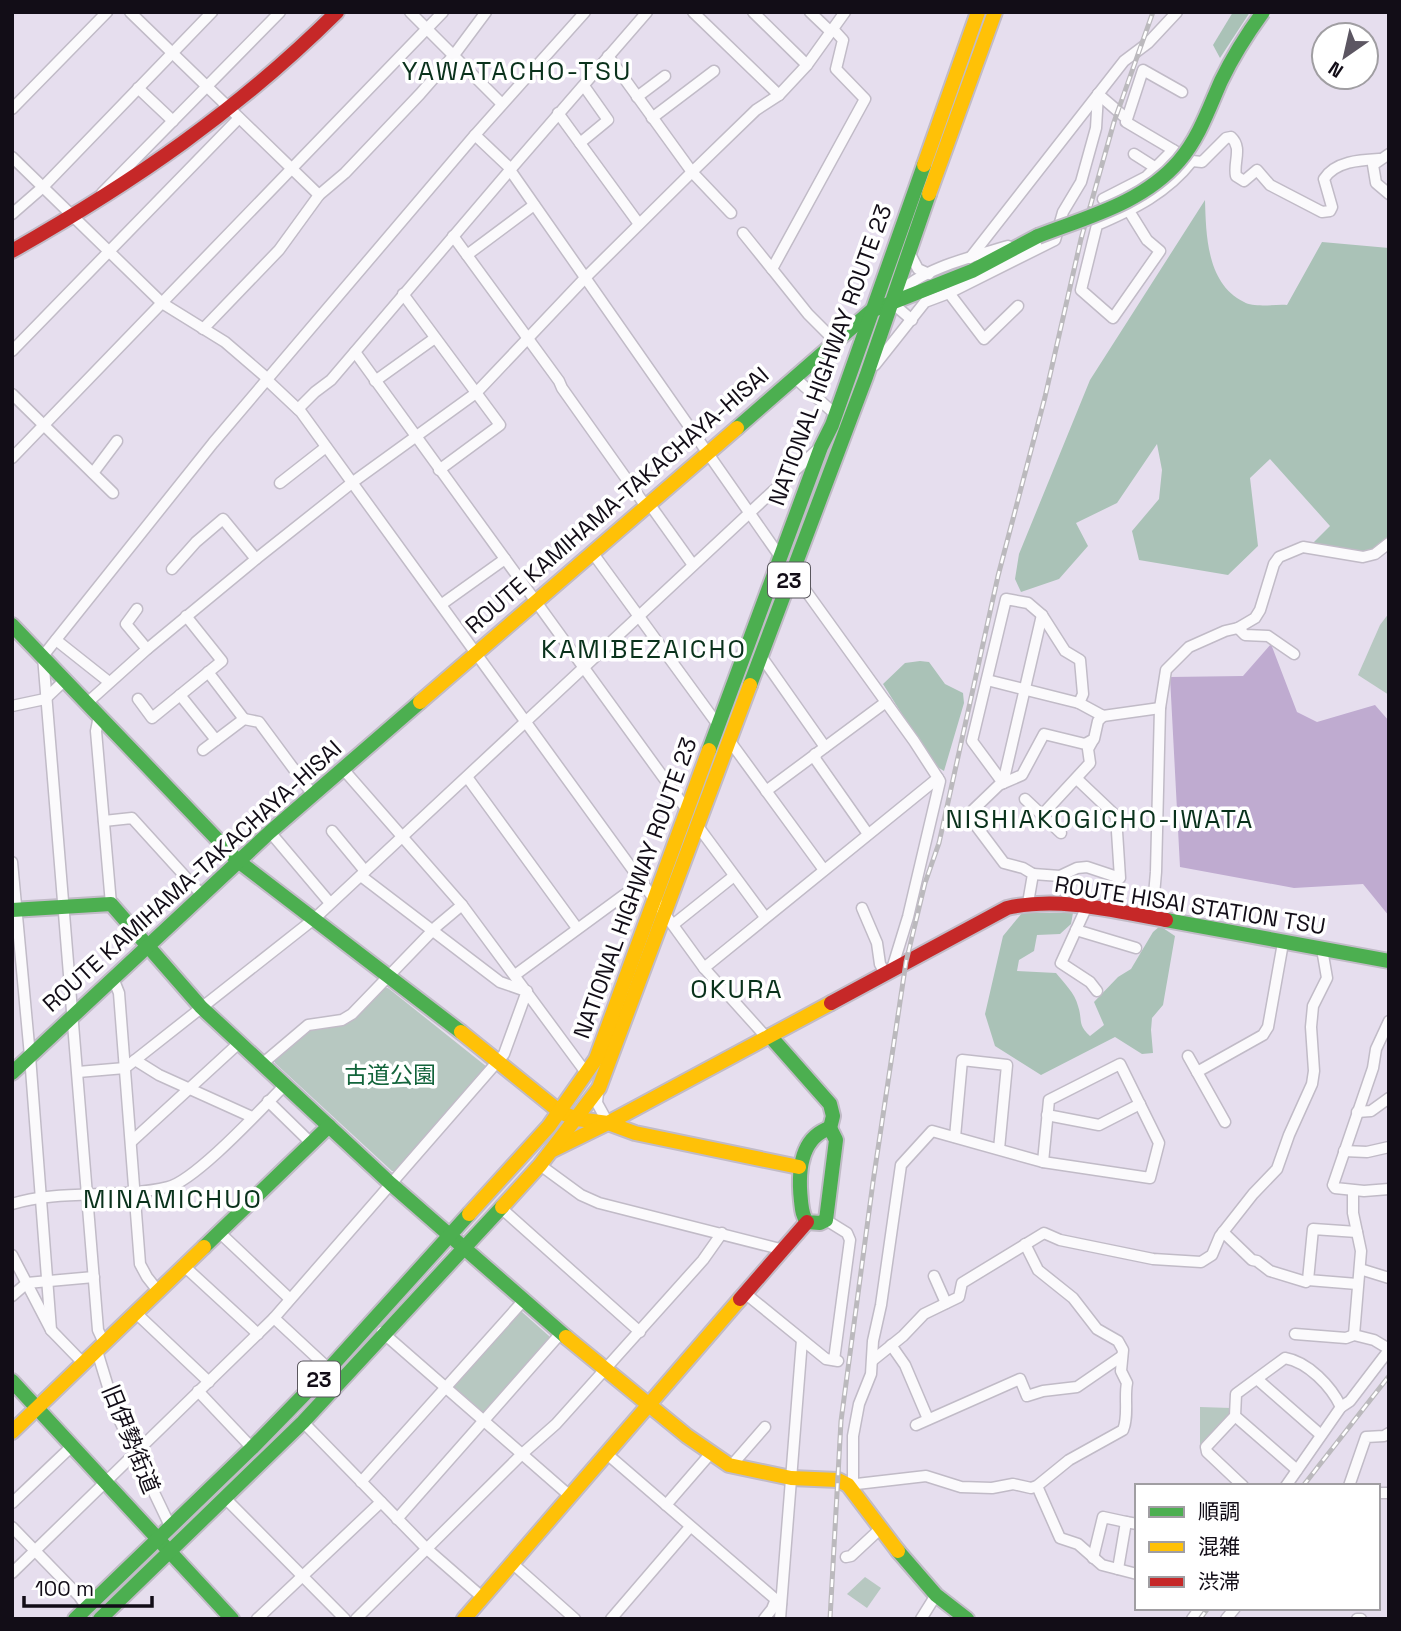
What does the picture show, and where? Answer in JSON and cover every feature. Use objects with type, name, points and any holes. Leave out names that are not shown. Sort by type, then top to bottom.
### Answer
[{"type":"main road","points":[[12,251],[74,217],[234,113],[337,12]]},
{"type":"main road","name":"NATIONAL HIGHWAY ROUTE 23","points":[[94,1615],[156,1539],[252,1448],[450,1236],[560,1112],[596,1059],[821,447],[836,415],[978,12]]},
{"type":"main road","name":"NATIONAL HIGHWAY ROUTE 23","points":[[75,1619],[94,1615],[168,1552],[303,1422],[540,1165],[599,1088],[866,377],[995,12]]},
{"type":"main road","name":"ROUTE KAMIHAMA-TAKACHAYA-HISAI","points":[[12,1073],[270,832],[871,311],[972,271],[1002,257],[1032,238],[1121,203],[1144,191],[1169,172],[1189,147],[1228,67],[1263,12]]},
{"type":"main road","points":[[12,625],[238,861],[498,1061],[560,1112],[577,1119],[608,1123],[635,1133],[799,1167]]},
{"type":"main road","name":"ROUTE HISAI STATION TSU","points":[[551,1151],[1007,908],[1028,902],[1087,906],[1389,961]]},
{"type":"main road","points":[[15,915],[64,905],[111,904],[201,1007],[239,1043],[391,1184],[606,1371],[687,1436],[731,1466],[745,1471],[791,1478],[838,1480],[848,1485],[880,1529],[936,1595],[967,1619]]},
{"type":"main road","points":[[769,1037],[830,1104],[833,1116],[830,1128],[836,1140],[826,1220],[820,1223],[807,1222]]},
{"type":"main road","points":[[12,1432],[329,1126]]},
{"type":"main road","points":[[807,1222],[803,1216],[799,1167],[803,1153],[821,1130],[830,1128]]},
{"type":"main road","points":[[464,1619],[807,1222]]},
{"type":"main road","points":[[12,1381],[232,1619]]},
{"type":"street","points":[[12,108],[107,12]]},
{"type":"street","points":[[130,12],[319,195]]},
{"type":"street","points":[[12,214],[43,187],[212,12]]},
{"type":"street","points":[[90,206],[280,12]]},
{"type":"street","points":[[410,12],[502,104]]},
{"type":"street","points":[[12,458],[443,12]]},
{"type":"street","points":[[203,329],[279,250],[319,195],[379,139],[454,55],[486,12]]},
{"type":"street","points":[[298,409],[331,380],[647,12]]},
{"type":"street","points":[[752,12],[807,65]]},
{"type":"street","points":[[772,269],[866,99],[836,69],[843,40],[810,12]]},
{"type":"street","points":[[87,703],[147,649],[256,559],[353,482],[477,393],[639,224],[756,110],[779,95],[807,65],[845,12]]},
{"type":"street","points":[[970,258],[1124,61],[1148,43],[1177,12]]},
{"type":"street","points":[[696,13],[779,95]]},
{"type":"street","points":[[43,656],[213,443],[580,14]]},
{"type":"street","points":[[608,56],[692,172],[731,213]]},
{"type":"street","points":[[1182,92],[1143,70],[1126,122],[1192,161],[1202,162],[1226,138],[1231,137],[1237,142],[1236,176],[1244,181],[1258,170],[1270,185],[1322,212],[1329,211],[1332,207],[1324,179],[1333,168],[1385,156]]},
{"type":"street","points":[[652,118],[714,71]]},
{"type":"street","points":[[637,97],[665,76]]},
{"type":"street","points":[[580,143],[608,120],[584,86]]},
{"type":"street","points":[[138,88],[173,121]]},
{"type":"street","points":[[1098,94],[1127,118]]},
{"type":"street","points":[[866,377],[925,302],[949,293],[1055,240],[1063,212],[1081,182],[1096,128],[1098,94]]},
{"type":"street","points":[[12,351],[109,251],[234,113]]},
{"type":"street","points":[[558,113],[639,224]]},
{"type":"street","points":[[475,135],[510,170],[748,513],[886,702],[940,781],[927,838],[888,971],[880,964],[877,943],[862,908]]},
{"type":"street","points":[[1103,199],[1146,177],[1173,150]]},
{"type":"street","points":[[1135,153],[1156,168]]},
{"type":"street","points":[[1385,156],[1373,165],[1374,175],[1376,183],[1389,194]]},
{"type":"street","points":[[12,157],[162,303],[225,342],[298,409],[704,968],[769,1037]]},
{"type":"street","points":[[1129,211],[1147,240],[1160,251],[1113,318],[1080,290],[1097,225],[1129,211],[1164,190],[1192,161]]},
{"type":"street","points":[[467,255],[534,205]]},
{"type":"street","points":[[743,233],[808,314],[836,342]]},
{"type":"street","points":[[453,236],[693,565]]},
{"type":"street","points":[[891,302],[907,285],[929,274],[1032,238]]},
{"type":"street","points":[[909,251],[918,269],[929,274]]},
{"type":"street","points":[[878,290],[912,320]]},
{"type":"street","points":[[949,293],[984,339],[1018,306]]},
{"type":"street","points":[[403,294],[500,425],[439,470]]},
{"type":"street","points":[[375,382],[435,338]]},
{"type":"street","points":[[355,352],[687,810]]},
{"type":"street","points":[[794,377],[836,415]]},
{"type":"street","points":[[12,394],[113,493]]},
{"type":"street","points":[[93,473],[117,441]]},
{"type":"street","points":[[280,483],[326,447]]},
{"type":"street","points":[[78,1072],[125,1068],[314,919],[821,447]]},
{"type":"street","points":[[172,569],[223,519],[256,559]]},
{"type":"street","points":[[1152,918],[1156,872],[1160,708],[1163,678],[1171,663],[1189,647],[1238,628],[1255,618],[1261,610],[1274,564],[1279,557],[1303,547],[1363,557],[1375,554],[1389,543]]},
{"type":"street","points":[[592,552],[824,870]]},
{"type":"street","points":[[442,604],[505,559]]},
{"type":"street","points":[[1003,783],[972,741],[1006,599],[1028,603],[1042,615],[1065,651],[1080,660],[1083,694],[1079,703]]},
{"type":"street","points":[[137,608],[127,624],[147,649]]},
{"type":"street","points":[[1003,783],[1042,615]]},
{"type":"street","points":[[138,699],[152,718],[222,661],[186,616]]},
{"type":"street","points":[[1238,628],[1245,635],[1268,636],[1294,654]]},
{"type":"street","points":[[56,640],[110,682]]},
{"type":"street","points":[[760,655],[825,747]]},
{"type":"street","name":"旧伊勢街道","points":[[43,656],[98,1330],[116,1413],[170,1526]]},
{"type":"street","points":[[208,673],[244,719],[259,722],[313,794]]},
{"type":"street","points":[[12,706],[45,699],[65,680]]},
{"type":"street","points":[[987,680],[1079,703],[1103,716]]},
{"type":"street","points":[[180,695],[216,740]]},
{"type":"street","points":[[766,790],[886,702]]},
{"type":"street","points":[[1042,815],[1090,763],[1088,749],[1094,739],[1098,720],[1103,716],[1160,708]]},
{"type":"street","points":[[99,716],[96,731],[111,904]]},
{"type":"street","points":[[203,750],[244,719]]},
{"type":"street","points":[[1077,779],[1116,816],[1120,878],[1087,867],[1077,868],[1059,876],[1033,874],[1023,868],[1003,863],[974,823],[973,810],[1003,783],[1014,780],[1026,771],[1044,734],[1085,744],[1094,739]]},
{"type":"street","points":[[815,754],[816,760],[868,834]]},
{"type":"street","points":[[342,769],[463,905],[587,1074]]},
{"type":"street","points":[[467,778],[577,928]]},
{"type":"street","points":[[704,968],[938,778]]},
{"type":"street","points":[[1025,799],[1061,833]]},
{"type":"street","points":[[104,821],[132,818],[202,895]]},
{"type":"street","points":[[697,825],[765,917]]},
{"type":"street","points":[[332,831],[363,873],[434,932],[500,982],[527,991]]},
{"type":"street","points":[[270,832],[330,903]]},
{"type":"street","points":[[12,862],[51,1330]]},
{"type":"street","points":[[1028,902],[1033,874]]},
{"type":"street","points":[[674,924],[734,876]]},
{"type":"street","points":[[515,975],[643,881]]},
{"type":"street","points":[[262,1064],[308,1025],[342,1020],[352,1014],[463,905]]},
{"type":"street","points":[[1087,906],[1061,963],[1090,982],[1097,991]]},
{"type":"street","points":[[1076,930],[1136,948]]},
{"type":"street","points":[[1197,1072],[1263,1035],[1268,1027],[1283,943]]},
{"type":"street","points":[[873,1360],[925,1314],[959,1297],[962,1283],[1044,1233],[1060,1240],[1146,1258],[1201,1262],[1212,1255],[1223,1232],[1253,1194],[1278,1169],[1289,1135],[1312,1084],[1313,1006],[1327,978],[1322,949]]},
{"type":"street","points":[[113,978],[119,993],[140,1264],[158,1291]]},
{"type":"street","points":[[12,1573],[274,1318],[504,1054],[527,991]]},
{"type":"street","points":[[12,1004],[25,1004]]},
{"type":"street","points":[[1389,1021],[1376,1049],[1373,1068],[1333,1185],[1335,1188],[1353,1191],[1389,1189]]},
{"type":"street","points":[[131,1142],[239,1043]]},
{"type":"street","points":[[1188,1056],[1225,1122]]},
{"type":"street","points":[[135,1060],[159,1075],[251,1117]]},
{"type":"street","points":[[955,1136],[962,1060],[1007,1065],[999,1149]]},
{"type":"street","points":[[848,1485],[853,1479],[853,1436],[859,1404],[871,1374],[873,1341],[881,1305],[901,1165],[932,1131],[1043,1161],[1150,1178],[1159,1143],[1120,1064],[1049,1100],[1043,1161]]},
{"type":"street","points":[[12,1204],[41,1198],[168,1187],[183,1180],[285,1085]]},
{"type":"street","points":[[599,1088],[597,1103],[608,1123]]},
{"type":"street","points":[[1357,1112],[1371,1111],[1389,1098]]},
{"type":"street","points":[[268,1101],[311,1143]]},
{"type":"street","points":[[1047,1115],[1099,1125],[1140,1104]]},
{"type":"street","points":[[1345,1151],[1367,1152],[1389,1147]]},
{"type":"street","points":[[540,1165],[581,1195],[599,1203],[784,1250]]},
{"type":"street","points":[[1353,1191],[1353,1213],[1361,1251],[1354,1335]]},
{"type":"street","points":[[501,1208],[640,1332]]},
{"type":"street","points":[[746,1294],[826,1359],[836,1361],[850,1240],[847,1233],[826,1220]]},
{"type":"street","points":[[1308,1280],[1313,1229],[1357,1232]]},
{"type":"street","points":[[1223,1232],[1252,1260],[1270,1270],[1306,1282],[1357,1284]]},
{"type":"street","points":[[219,1233],[290,1299]]},
{"type":"street","points":[[356,1619],[522,1454],[556,1424],[703,1260],[722,1233]]},
{"type":"street","points":[[848,1485],[926,1476],[961,1487],[992,1488],[1013,1484],[1031,1488],[1069,1460],[1118,1435],[1125,1428],[1127,1383],[1121,1371],[1123,1350],[1118,1341],[1097,1329],[1073,1298],[1038,1270],[1025,1244]]},
{"type":"street","points":[[12,1255],[51,1330],[84,1364]]},
{"type":"street","points":[[184,1266],[258,1334]]},
{"type":"street","points":[[1360,1269],[1389,1278]]},
{"type":"street","points":[[934,1276],[946,1303]]},
{"type":"street","points":[[12,1296],[27,1283],[94,1277]]},
{"type":"street","points":[[361,1482],[524,1300]]},
{"type":"street","points":[[136,1313],[209,1382]]},
{"type":"street","points":[[274,1318],[329,1368]]},
{"type":"street","points":[[371,1323],[570,1496]]},
{"type":"street","points":[[397,1519],[561,1333]]},
{"type":"street","points":[[1287,1484],[1341,1407],[1350,1401],[1389,1350],[1374,1340],[1354,1335],[1346,1338],[1295,1334]]},
{"type":"street","points":[[780,1619],[779,1601],[802,1340]]},
{"type":"street","points":[[891,1345],[905,1365],[928,1419]]},
{"type":"street","points":[[916,1425],[1020,1379],[1027,1396],[1077,1387],[1122,1356]]},
{"type":"street","points":[[1242,1484],[1207,1452],[1206,1447],[1235,1416],[1236,1394],[1285,1358],[1316,1374],[1341,1407]]},
{"type":"street","points":[[1257,1379],[1321,1435]]},
{"type":"street","points":[[198,1391],[252,1448]]},
{"type":"street","points":[[1235,1416],[1297,1470]]},
{"type":"street","points":[[303,1422],[427,1549],[482,1597]]},
{"type":"street","points":[[731,1466],[765,1427]]},
{"type":"street","points":[[1350,1484],[1366,1437],[1389,1433]]},
{"type":"street","points":[[12,1503],[72,1446]]},
{"type":"street","points":[[666,1506],[711,1453]]},
{"type":"street","points":[[607,1454],[779,1601]]},
{"type":"street","points":[[1037,1486],[1060,1538],[1078,1544],[1102,1565],[1135,1573]]},
{"type":"street","points":[[224,1497],[345,1619]]},
{"type":"street","points":[[257,1619],[381,1502]]},
{"type":"street","points":[[1093,1558],[1103,1517],[1135,1524]]},
{"type":"street","points":[[1118,1569],[1126,1522]]},
{"type":"street","points":[[12,1527],[94,1615]]},
{"type":"street","points":[[611,1619],[690,1527]]},
{"type":"street","points":[[846,1557],[852,1556],[880,1529]]},
{"type":"street","points":[[512,1563],[575,1619]]},
{"type":"street","points":[[921,1619],[936,1595]]},
{"type":"street","points":[[764,1619],[779,1601]]},
{"type":"green space","points":[[1233,12],[1250,12],[1220,58],[1213,45]]},
{"type":"green space","points":[[1205,200],[1208,243],[1216,271],[1222,284],[1248,304],[1287,305],[1322,242],[1389,248],[1389,537],[1372,551],[1359,553],[1312,544],[1330,526],[1270,459],[1250,478],[1258,546],[1228,575],[1139,560],[1132,531],[1159,499],[1162,470],[1157,444],[1117,503],[1076,523],[1088,546],[1059,579],[1021,592],[1015,579],[1019,554],[1090,380]]},
{"type":"green space","points":[[1389,613],[1389,695],[1358,675],[1380,625]]},
{"type":"green space","points":[[929,662],[945,684],[963,693],[964,703],[944,771],[934,765],[883,684],[905,663]]},
{"type":"green space","points":[[1022,913],[1073,913],[1071,924],[1060,934],[1037,935],[1034,951],[1019,960],[1017,971],[1056,973],[1074,997],[1082,1025],[1090,1036],[1104,1025],[1094,1002],[1118,977],[1131,969],[1153,932],[1160,926],[1175,936],[1163,1005],[1152,1018],[1153,1053],[1142,1054],[1115,1037],[1041,1075],[995,1046],[985,1014],[1003,936]]},
{"type":"green space","name":"古道公園","points":[[385,988],[487,1067],[395,1171],[275,1063],[275,1059],[304,1032],[316,1027],[346,1024]]},
{"type":"green space","points":[[522,1312],[549,1336],[549,1339],[484,1413],[481,1413],[453,1389],[454,1386]]},
{"type":"green space","points":[[1200,1407],[1231,1408],[1230,1414],[1200,1446]]},
{"type":"green space","points":[[865,1577],[881,1588],[867,1608],[847,1594]]},
{"type":"shaded area","points":[[1271,644],[1297,712],[1317,722],[1375,705],[1389,721],[1389,916],[1363,884],[1294,888],[1180,867],[1170,677],[1243,676]]},
{"type":"railway","points":[[830,1619],[841,1421],[906,962],[925,883],[939,843],[998,576],[1045,397],[1081,239],[1114,122],[1153,12]]},
{"type":"railway","points":[[1305,1484],[1389,1376]]},
{"type":"railway","points":[[1200,1619],[1207,1610]]},
{"type":"traffic: fast","points":[[1038,236],[1113,207],[1149,188],[1165,176],[1192,143],[1230,63],[1263,12]]},
{"type":"traffic: fast","points":[[709,750],[821,447],[832,425],[924,165]]},
{"type":"traffic: fast","points":[[750,685],[866,377],[929,194]]},
{"type":"traffic: fast","points":[[737,428],[871,311],[972,271],[1038,236]]},
{"type":"traffic: fast","points":[[12,625],[238,861],[461,1032]]},
{"type":"traffic: fast","points":[[12,1073],[270,832],[420,702]]},
{"type":"traffic: fast","points":[[12,910],[111,904],[201,1007],[391,1184],[566,1337]]},
{"type":"traffic: fast","points":[[1166,920],[1389,961]]},
{"type":"traffic: fast","points":[[770,1036],[830,1104],[833,1116],[830,1128]]},
{"type":"traffic: fast","points":[[204,1247],[329,1126]]},
{"type":"traffic: fast","points":[[830,1128],[836,1140],[826,1220],[820,1223],[807,1222],[800,1191],[803,1158],[812,1140],[830,1128]]},
{"type":"traffic: fast","points":[[100,1619],[303,1422],[502,1207]]},
{"type":"traffic: fast","points":[[75,1619],[252,1448],[329,1369],[469,1214]]},
{"type":"traffic: fast","points":[[12,1381],[232,1619]]},
{"type":"traffic: fast","points":[[898,1551],[936,1595],[967,1619]]},
{"type":"traffic: slow","points":[[924,165],[978,12]]},
{"type":"traffic: slow","points":[[929,194],[995,12]]},
{"type":"traffic: slow","points":[[420,702],[737,428]]},
{"type":"traffic: slow","points":[[502,1207],[540,1165],[599,1088],[750,685]]},
{"type":"traffic: slow","points":[[469,1214],[549,1126],[596,1059],[709,750]]},
{"type":"traffic: slow","points":[[461,1032],[560,1112],[577,1119],[608,1123],[831,1003]]},
{"type":"traffic: slow","points":[[553,1150],[608,1123],[635,1133],[799,1167]]},
{"type":"traffic: slow","points":[[12,1432],[204,1247]]},
{"type":"traffic: slow","points":[[464,1619],[740,1299]]},
{"type":"traffic: slow","points":[[566,1337],[687,1436],[729,1465],[791,1478],[838,1480],[848,1485],[898,1551]]},
{"type":"traffic: jam","points":[[12,251],[100,198],[183,143],[261,82],[337,12]]},
{"type":"traffic: jam","points":[[831,1003],[1007,908],[1067,904],[1166,920]]},
{"type":"traffic: jam","points":[[740,1299],[807,1222]]},
{"type":"district","name":"YAWATACHO-TSU","points":[[517,71]]},
{"type":"district","name":"KAMIBEZAICHO","points":[[644,649]]},
{"type":"district","name":"NISHIAKOGICHO-IWATA","points":[[1100,819]]},
{"type":"district","name":"OKURA","points":[[737,989]]},
{"type":"district","name":"MINAMICHUO","points":[[173,1199]]}]
